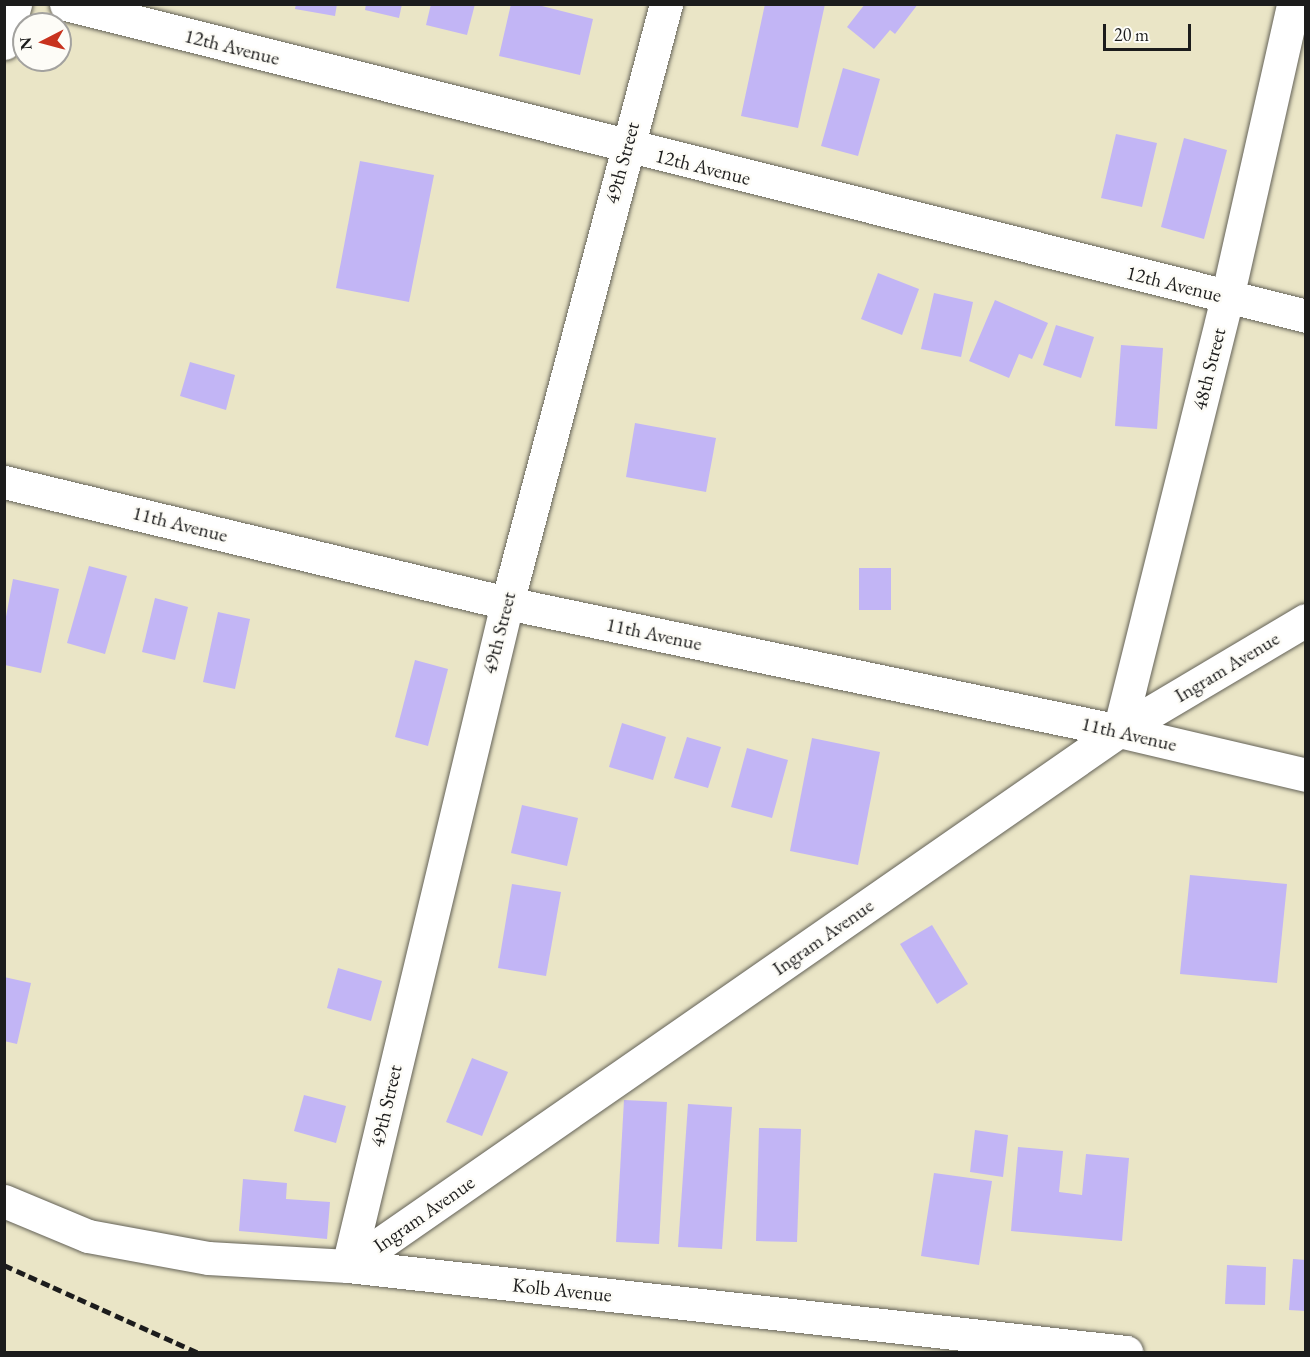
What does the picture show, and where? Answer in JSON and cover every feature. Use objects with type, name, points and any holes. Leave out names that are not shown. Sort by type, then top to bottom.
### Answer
[{"type":"street","points":[[4,43],[15,4]]},
{"type":"street","name":"12th Avenue","points":[[66,4],[625,148],[1305,316]]},
{"type":"street","name":"49th Street","points":[[348,1266],[507,603],[625,148],[666,4]]},
{"type":"street","name":"48th Street","points":[[1119,731],[1227,298],[1293,4]]},
{"type":"street","name":"11th Avenue","points":[[4,482],[507,603],[1119,731],[1305,775]]},
{"type":"street","name":"Ingram Avenue","points":[[348,1266],[1119,731],[1305,620]]},
{"type":"street","name":"Kolb Avenue","points":[[4,1201],[88,1236],[208,1258],[348,1266],[1126,1353]]},
{"type":"building","points":[[296,4],[337,4],[335,16],[295,9]]},
{"type":"building","points":[[366,4],[402,4],[399,18],[365,10]]},
{"type":"building","points":[[431,4],[475,4],[467,35],[426,25]]},
{"type":"building","points":[[511,4],[534,4],[593,19],[580,75],[499,56]]},
{"type":"building","points":[[765,4],[825,4],[798,128],[741,116]]},
{"type":"building","points":[[865,4],[918,4],[895,34],[890,30],[874,49],[847,27]]},
{"type":"building","points":[[843,68],[880,79],[858,156],[821,146]]},
{"type":"building","points":[[1116,134],[1157,143],[1142,207],[1101,198]]},
{"type":"building","points":[[1184,138],[1227,150],[1204,239],[1161,227]]},
{"type":"building","points":[[360,161],[434,175],[409,302],[336,288]]},
{"type":"building","points":[[878,273],[919,289],[902,335],[861,319]]},
{"type":"building","points":[[934,293],[973,302],[961,357],[921,349]]},
{"type":"building","points":[[995,300],[1048,323],[1032,359],[1019,354],[1009,378],[969,361]]},
{"type":"building","points":[[1056,325],[1094,337],[1081,378],[1043,365]]},
{"type":"building","points":[[1121,345],[1163,348],[1157,429],[1115,426]]},
{"type":"building","points":[[190,362],[235,375],[226,410],[180,396]]},
{"type":"building","points":[[635,423],[716,438],[706,492],[626,477]]},
{"type":"building","points":[[89,566],[127,576],[105,654],[67,643]]},
{"type":"building","points":[[859,568],[891,568],[891,610],[859,610]]},
{"type":"building","points":[[13,579],[59,589],[41,673],[5,665],[5,622]]},
{"type":"building","points":[[155,598],[188,607],[175,660],[142,652]]},
{"type":"building","points":[[218,612],[250,619],[235,689],[203,682]]},
{"type":"building","points":[[415,660],[448,669],[428,746],[395,737]]},
{"type":"building","points":[[622,723],[666,737],[653,780],[609,767]]},
{"type":"building","points":[[687,737],[721,747],[708,788],[674,778]]},
{"type":"building","points":[[812,738],[880,752],[858,865],[790,851]]},
{"type":"building","points":[[747,748],[788,760],[772,818],[731,807]]},
{"type":"building","points":[[522,805],[578,818],[567,866],[511,853]]},
{"type":"building","points":[[1190,875],[1287,884],[1277,983],[1180,974]]},
{"type":"building","points":[[512,884],[561,892],[546,976],[498,968]]},
{"type":"building","points":[[932,925],[968,984],[937,1004],[900,944]]},
{"type":"building","points":[[338,968],[382,981],[371,1021],[327,1008]]},
{"type":"building","points":[[4,977],[31,983],[17,1044],[4,1041]]},
{"type":"building","points":[[472,1058],[508,1072],[482,1136],[446,1122]]},
{"type":"building","points":[[304,1095],[346,1106],[336,1143],[294,1131]]},
{"type":"building","points":[[624,1100],[667,1102],[659,1244],[616,1242]]},
{"type":"building","points":[[688,1104],[732,1107],[722,1249],[678,1247]]},
{"type":"building","points":[[759,1128],[801,1129],[797,1242],[756,1241]]},
{"type":"building","points":[[975,1130],[1008,1135],[1003,1177],[970,1172]]},
{"type":"building","points":[[1018,1147],[1063,1151],[1059,1192],[1082,1195],[1086,1154],[1129,1158],[1122,1241],[1011,1231]]},
{"type":"building","points":[[934,1173],[992,1181],[979,1265],[921,1256]]},
{"type":"building","points":[[243,1179],[287,1183],[286,1199],[330,1202],[327,1239],[239,1231]]},
{"type":"building","points":[[1293,1259],[1306,1260],[1306,1311],[1289,1310]]},
{"type":"building","points":[[1227,1265],[1266,1267],[1265,1305],[1225,1304]]},
{"type":"railway","points":[[4,1265],[197,1352]]}]
